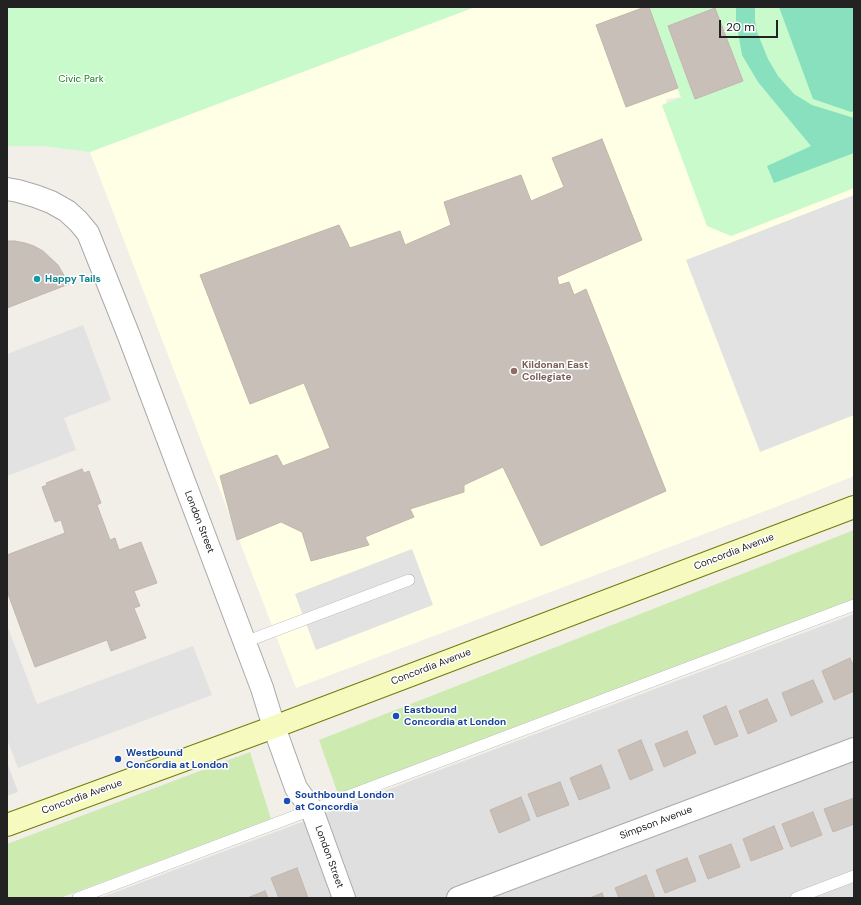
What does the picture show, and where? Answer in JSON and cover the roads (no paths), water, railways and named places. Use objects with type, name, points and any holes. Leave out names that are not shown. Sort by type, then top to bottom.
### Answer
[{"type":"main road","name":"Concordia Avenue","points":[[7,825],[274,727],[854,507]]},
{"type":"street","name":"London Street","points":[[7,189],[35,196],[62,208],[78,221],[88,233],[129,336],[245,642],[296,788],[312,810],[344,898]]},
{"type":"street","name":"Simpson Avenue","points":[[458,898],[854,749]]},
{"type":"lane","points":[[245,642],[409,580]]},
{"type":"lane","points":[[78,898],[854,605]]},
{"type":"lane","points":[[796,898],[854,876]]},
{"type":"place","name":"Happy Tails","points":[[37,279]]},
{"type":"place","name":"Kildonan East Collegiate","points":[[514,371]]},
{"type":"place","name":"Eastbound Concordia at London","points":[[396,716]]},
{"type":"place","name":"Westbound Concordia at London","points":[[118,759]]},
{"type":"place","name":"Southbound London at Concordia","points":[[287,801]]},
{"type":"park label","name":"Civic Park","points":[[81,79]]}]
